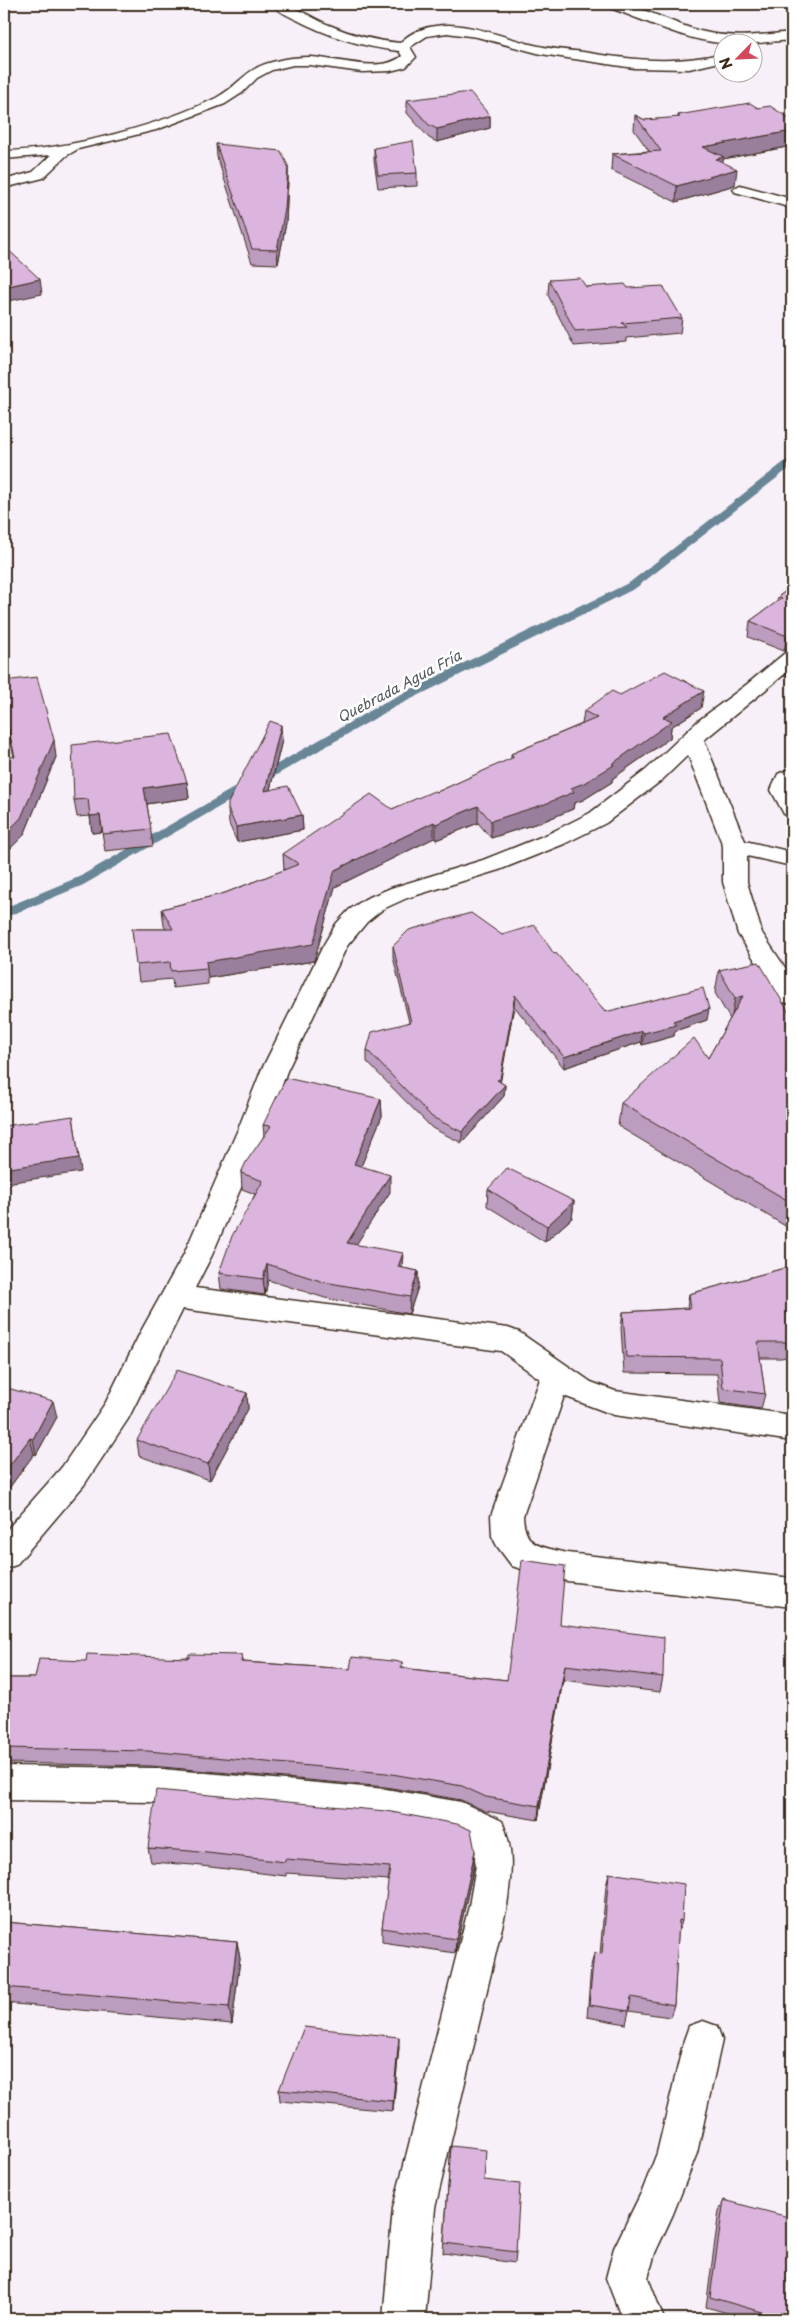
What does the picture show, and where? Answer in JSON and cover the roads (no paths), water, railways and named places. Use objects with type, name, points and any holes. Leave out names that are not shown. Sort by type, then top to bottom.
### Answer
[{"type":"street","points":[[278,4],[304,19],[333,32],[378,46],[402,47]]},
{"type":"street","points":[[611,4],[701,35],[721,39],[745,40],[792,37]]},
{"type":"street","points":[[402,47],[410,38],[445,29],[485,34],[530,48],[621,62],[664,66],[706,63],[714,60]]},
{"type":"street","points":[[764,46],[792,37]]},
{"type":"street","points":[[4,155],[88,143],[184,117],[223,99],[239,89],[245,80],[254,73],[269,67],[289,62],[312,60],[341,66],[387,67],[405,62],[409,57],[402,47]]},
{"type":"street","points":[[4,184],[31,178],[52,163],[59,153],[88,143]]},
{"type":"street","points":[[740,189],[792,204]]},
{"type":"street","points":[[4,1554],[31,1526],[73,1476],[117,1410],[151,1341],[198,1256],[253,1127],[274,1071],[335,946],[345,930],[358,916],[374,904],[399,893],[491,865],[556,839],[598,818],[654,775],[706,726],[754,690],[792,657]]},
{"type":"street","points":[[693,739],[735,846],[735,882],[750,934],[792,996]]},
{"type":"street","points":[[792,775],[786,779],[782,790],[792,809]]},
{"type":"street","points":[[735,846],[792,859]]},
{"type":"street","points":[[177,1297],[508,1340],[580,1391],[614,1403],[792,1428]]},
{"type":"street","points":[[557,1374],[507,1516],[508,1536],[524,1556],[567,1567],[792,1593]]},
{"type":"street","points":[[4,1783],[151,1786],[386,1806],[461,1819],[489,1833],[494,1865],[488,1906],[414,2208],[404,2319]]},
{"type":"street","points":[[643,2319],[627,2278],[635,2248],[659,2200],[677,2153],[703,2040]]},
{"type":"waterway","name":"Quebrada Agua Fría","points":[[583,610],[633,585],[792,461]]},
{"type":"waterway","name":"Quebrada Agua Fría","points":[[262,778],[389,705],[585,608]]},
{"type":"waterway","name":"Quebrada Agua Fría","points":[[4,913],[81,881],[243,788]]}]
